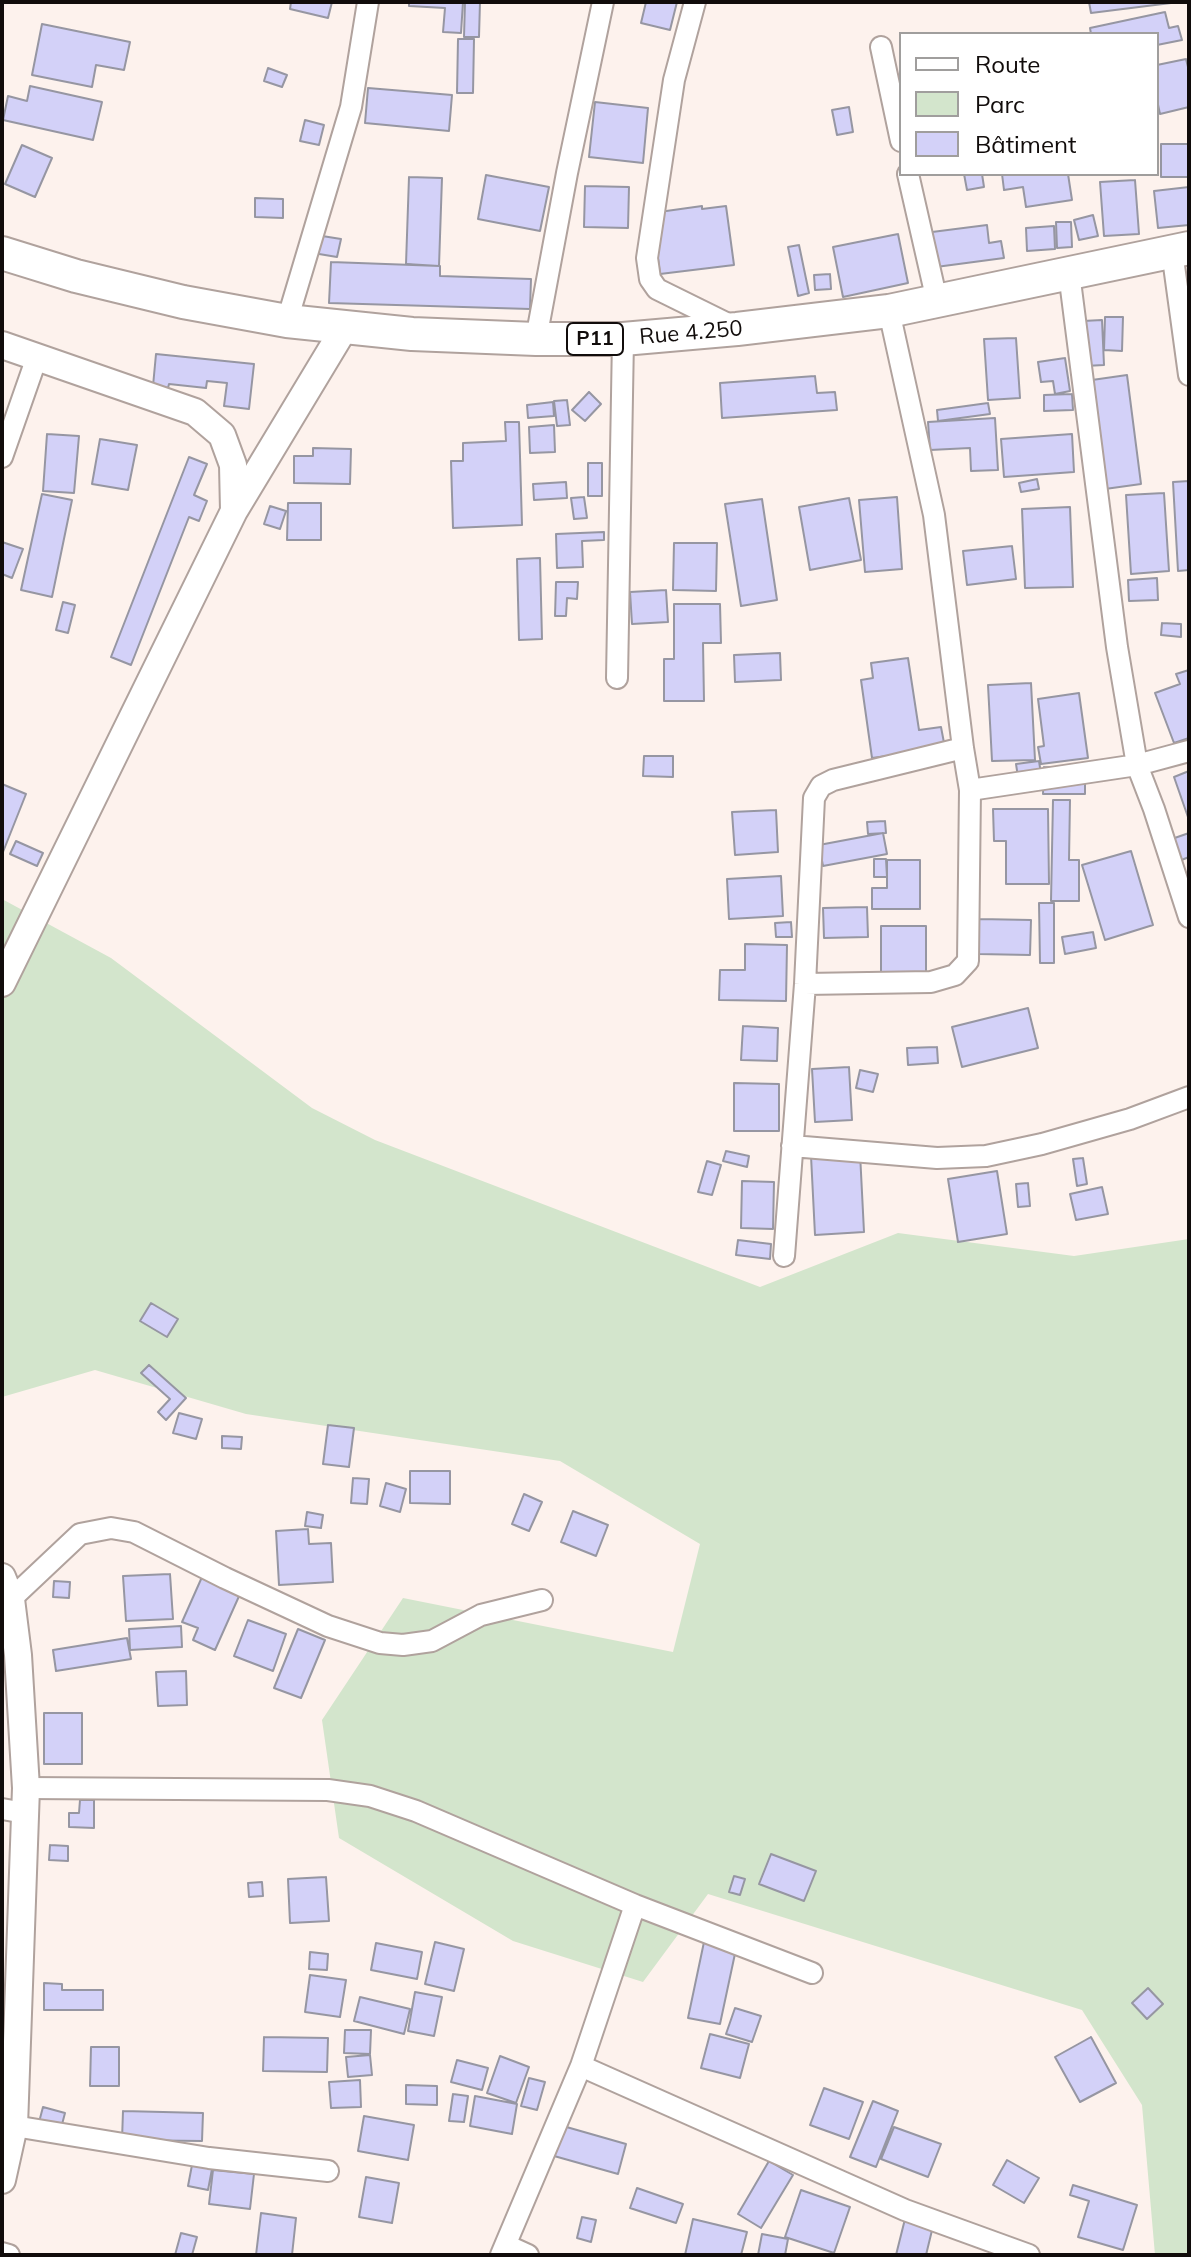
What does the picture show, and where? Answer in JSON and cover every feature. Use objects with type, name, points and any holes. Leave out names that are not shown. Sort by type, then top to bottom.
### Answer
[{"type":"main road","name":"Rue 4.250","points":[[2,253],[91,280],[183,302],[287,321],[412,334],[623,339],[889,311],[1181,250]]},
{"type":"street","points":[[287,321],[351,107],[368,2]]},
{"type":"street","points":[[536,339],[603,2]]},
{"type":"street","points":[[695,2],[674,80],[647,258],[650,279],[657,289],[737,329]]},
{"type":"street","points":[[881,47],[899,132]]},
{"type":"street","points":[[908,176],[937,301]]},
{"type":"street","points":[[1181,250],[1189,375]]},
{"type":"street","points":[[1069,273],[1117,647],[1137,765],[1189,917]]},
{"type":"street","points":[[805,984],[931,982],[955,975],[968,961],[970,790],[934,515],[889,311]]},
{"type":"street","points":[[2,983],[234,511],[345,327]]},
{"type":"street","points":[[617,678],[623,339]]},
{"type":"street","points":[[2,345],[195,412],[222,435],[233,465],[234,511]]},
{"type":"street","points":[[2,457],[37,357]]},
{"type":"street","points":[[784,1256],[805,984],[814,798],[821,786],[833,780],[963,748]]},
{"type":"street","points":[[970,790],[1137,765],[1189,751]]},
{"type":"street","points":[[792,1146],[937,1158],[986,1156],[1130,1119],[1189,1097]]},
{"type":"street","points":[[2,2180],[10,2113],[18,1655],[6,1588],[80,1534],[111,1528],[134,1532],[328,1626],[380,1643],[403,1645],[432,1641],[481,1615],[542,1600]]},
{"type":"street","points":[[17,1803],[328,1790],[370,1796],[416,1811],[635,1905],[812,1973]]},
{"type":"street","points":[[528,2255],[504,2250],[581,2066],[635,1905]]},
{"type":"street","points":[[581,2066],[905,2210],[1029,2255]]},
{"type":"street","points":[[10,2113],[209,2158],[328,2171]]},
{"type":"street","points":[[2,2253],[9,2255]]},
{"type":"green space","points":[[2,899],[111,958],[312,1108],[375,1140],[760,1287],[898,1233],[1074,1256],[1189,1239],[1189,2255],[1155,2255],[1142,2105],[1082,2010],[708,1894],[643,1982],[513,1941],[339,1838],[322,1720],[403,1598],[673,1652],[700,1544],[560,1461],[246,1414],[95,1370],[2,1397]]},
{"type":"building","points":[[291,2],[332,2],[328,18],[290,9]]},
{"type":"building","points":[[409,2],[463,2],[461,33],[443,32],[445,8],[409,6]]},
{"type":"building","points":[[465,2],[480,2],[479,37],[464,37]]},
{"type":"building","points":[[646,2],[677,2],[670,30],[641,23]]},
{"type":"building","points":[[1089,2],[1179,2],[1091,13]]},
{"type":"building","points":[[1165,12],[1169,28],[1178,26],[1182,40],[1159,45],[1159,32],[1091,32],[1090,28]]},
{"type":"building","points":[[42,24],[130,42],[124,70],[96,65],[92,87],[32,75]]},
{"type":"building","points":[[458,39],[474,39],[473,93],[457,93]]},
{"type":"building","points":[[1186,59],[1189,107],[1160,114],[1159,65]]},
{"type":"building","points":[[268,68],[287,75],[282,87],[264,81]]},
{"type":"building","points":[[30,86],[102,102],[93,140],[3,120],[8,96],[27,101]]},
{"type":"building","points":[[368,88],[452,95],[449,131],[365,123]]},
{"type":"building","points":[[595,102],[648,108],[643,163],[589,157]]},
{"type":"building","points":[[849,107],[853,132],[837,135],[832,110]]},
{"type":"building","points":[[305,120],[324,125],[319,145],[300,141]]},
{"type":"building","points":[[1161,144],[1189,144],[1189,177],[1161,177]]},
{"type":"building","points":[[22,145],[52,158],[35,197],[5,184]]},
{"type":"building","points":[[486,175],[549,187],[540,231],[478,219]]},
{"type":"building","points":[[964,176],[982,176],[984,187],[967,190]]},
{"type":"building","points":[[1002,176],[1068,176],[1072,200],[1026,207],[1023,187],[1004,190]]},
{"type":"building","points":[[409,177],[442,178],[439,266],[406,264]]},
{"type":"building","points":[[1135,180],[1139,234],[1104,236],[1100,182]]},
{"type":"building","points":[[585,186],[629,187],[628,228],[584,227]]},
{"type":"building","points":[[1189,187],[1189,225],[1158,228],[1154,191]]},
{"type":"building","points":[[255,198],[283,199],[283,218],[255,217]]},
{"type":"building","points":[[702,206],[702,209],[726,206],[734,265],[660,274],[652,213]]},
{"type":"building","points":[[1093,215],[1098,236],[1079,240],[1074,220]]},
{"type":"building","points":[[1056,222],[1071,222],[1072,247],[1057,248]]},
{"type":"building","points":[[987,225],[989,243],[1001,241],[1004,258],[936,267],[932,232]]},
{"type":"building","points":[[1054,226],[1055,249],[1027,251],[1026,228]]},
{"type":"building","points":[[898,234],[908,283],[843,297],[833,247]]},
{"type":"building","points":[[316,235],[341,239],[337,257],[313,253]]},
{"type":"building","points":[[799,245],[809,293],[798,296],[788,247]]},
{"type":"building","points":[[331,262],[440,266],[440,276],[531,279],[530,309],[329,303]]},
{"type":"building","points":[[830,274],[831,289],[815,290],[814,275]]},
{"type":"building","points":[[1105,317],[1123,317],[1122,351],[1104,350]]},
{"type":"building","points":[[1102,320],[1104,365],[1085,366],[1083,321]]},
{"type":"building","points":[[1016,338],[1020,398],[988,400],[984,339]]},
{"type":"building","points":[[156,354],[254,364],[249,409],[224,406],[227,383],[207,381],[206,388],[169,384],[168,388],[153,386]]},
{"type":"building","points":[[1065,358],[1070,391],[1055,394],[1053,381],[1041,382],[1038,362]]},
{"type":"building","points":[[1127,375],[1141,484],[1105,489],[1092,380]]},
{"type":"building","points":[[815,376],[817,393],[835,392],[837,410],[722,418],[720,383]]},
{"type":"building","points":[[589,392],[601,404],[585,421],[572,410]]},
{"type":"building","points":[[1072,394],[1073,410],[1044,411],[1044,395]]},
{"type":"building","points":[[567,400],[570,425],[557,426],[554,401]]},
{"type":"building","points":[[553,402],[554,416],[528,418],[527,405]]},
{"type":"building","points":[[988,403],[990,414],[938,421],[937,410]]},
{"type":"building","points":[[995,418],[998,470],[971,471],[970,448],[930,450],[928,422]]},
{"type":"building","points":[[505,422],[519,422],[522,525],[453,528],[451,461],[463,461],[463,443],[506,441]]},
{"type":"building","points":[[554,425],[555,452],[530,453],[529,427]]},
{"type":"building","points":[[47,434],[79,436],[74,493],[43,491]]},
{"type":"building","points":[[1072,434],[1074,472],[1004,477],[1001,439]]},
{"type":"building","points":[[100,439],[137,445],[128,490],[92,484]]},
{"type":"building","points":[[313,448],[351,449],[350,484],[294,483],[294,456],[313,456]]},
{"type":"building","points":[[189,457],[207,464],[194,495],[207,501],[199,521],[189,517],[131,665],[111,657]]},
{"type":"building","points":[[588,463],[602,463],[602,496],[588,496]]},
{"type":"building","points":[[1037,479],[1039,489],[1021,492],[1019,483]]},
{"type":"building","points":[[1189,481],[1189,570],[1178,571],[1173,482]]},
{"type":"building","points":[[566,482],[567,498],[534,500],[533,484]]},
{"type":"building","points":[[1164,493],[1169,571],[1131,574],[1126,495]]},
{"type":"building","points":[[42,494],[72,500],[52,597],[21,590]]},
{"type":"building","points":[[584,497],[587,518],[574,519],[571,498]]},
{"type":"building","points":[[897,497],[902,569],[865,572],[859,500]]},
{"type":"building","points":[[849,498],[861,560],[810,570],[799,507]]},
{"type":"building","points":[[762,499],[777,600],[741,606],[725,504]]},
{"type":"building","points":[[288,503],[321,503],[321,540],[287,540]]},
{"type":"building","points":[[270,506],[286,511],[280,529],[264,524]]},
{"type":"building","points":[[1070,507],[1073,587],[1025,588],[1022,509]]},
{"type":"building","points":[[604,532],[604,540],[582,541],[583,567],[557,568],[556,534]]},
{"type":"building","points":[[2,542],[23,549],[12,578],[2,574]]},
{"type":"building","points":[[674,543],[717,543],[716,591],[673,590]]},
{"type":"building","points":[[1012,546],[1016,579],[967,585],[963,551]]},
{"type":"building","points":[[540,558],[542,639],[519,640],[517,559]]},
{"type":"building","points":[[1157,578],[1158,600],[1129,601],[1128,580]]},
{"type":"building","points":[[556,582],[578,582],[577,599],[567,598],[566,616],[555,616]]},
{"type":"building","points":[[666,590],[668,622],[632,624],[630,592]]},
{"type":"building","points":[[63,602],[75,605],[68,633],[56,630]]},
{"type":"building","points":[[674,604],[720,604],[721,643],[703,643],[704,701],[664,701],[664,659],[674,659]]},
{"type":"building","points":[[1162,623],[1181,624],[1181,637],[1161,635]]},
{"type":"building","points":[[780,653],[781,680],[735,682],[734,655]]},
{"type":"building","points":[[908,658],[919,730],[941,727],[945,748],[872,758],[861,680],[873,678],[871,663]]},
{"type":"building","points":[[1189,670],[1189,738],[1174,743],[1155,693],[1180,684],[1176,674]]},
{"type":"building","points":[[1031,683],[1035,760],[992,761],[988,685]]},
{"type":"building","points":[[1079,693],[1088,758],[1041,764],[1038,747],[1044,746],[1038,699]]},
{"type":"building","points":[[644,756],[673,756],[673,777],[643,776]]},
{"type":"building","points":[[1039,761],[1041,774],[1018,777],[1016,764]]},
{"type":"building","points":[[1044,767],[1085,768],[1085,794],[1043,794]]},
{"type":"building","points":[[1189,771],[1189,820],[1174,777]]},
{"type":"building","points":[[2,784],[26,794],[3,852],[2,852]]},
{"type":"building","points":[[1053,800],[1070,800],[1069,860],[1079,860],[1079,901],[1051,901]]},
{"type":"building","points":[[993,809],[1048,809],[1049,884],[1006,884],[1006,841],[994,841]]},
{"type":"building","points":[[776,810],[778,852],[735,855],[732,812]]},
{"type":"building","points":[[885,821],[886,833],[868,834],[867,822]]},
{"type":"building","points":[[883,833],[887,854],[823,866],[819,845]]},
{"type":"building","points":[[1189,833],[1189,857],[1174,863],[1166,841]]},
{"type":"building","points":[[16,841],[43,853],[37,866],[10,854]]},
{"type":"building","points":[[1131,851],[1153,925],[1105,940],[1082,865]]},
{"type":"building","points":[[874,859],[886,859],[887,877],[874,877]]},
{"type":"building","points":[[887,860],[920,860],[920,909],[872,909],[872,888],[887,888]]},
{"type":"building","points":[[781,876],[783,916],[729,919],[727,879]]},
{"type":"building","points":[[1039,903],[1054,903],[1054,963],[1040,963]]},
{"type":"building","points":[[867,907],[868,937],[824,938],[823,908]]},
{"type":"building","points":[[979,919],[1031,920],[1030,955],[978,954]]},
{"type":"building","points":[[791,922],[792,937],[776,937],[775,923]]},
{"type":"building","points":[[881,926],[926,926],[926,981],[881,981]]},
{"type":"building","points":[[1093,932],[1096,948],[1065,954],[1062,937]]},
{"type":"building","points":[[745,944],[787,945],[786,1001],[719,1000],[720,970],[745,970]]},
{"type":"building","points":[[1028,1008],[1038,1048],[962,1067],[952,1027]]},
{"type":"building","points":[[743,1026],[778,1028],[777,1061],[741,1060]]},
{"type":"building","points":[[937,1047],[938,1063],[908,1065],[907,1048]]},
{"type":"building","points":[[849,1067],[852,1120],[815,1122],[812,1069]]},
{"type":"building","points":[[860,1070],[878,1074],[873,1092],[856,1088]]},
{"type":"building","points":[[734,1083],[779,1084],[779,1131],[734,1131]]},
{"type":"building","points":[[726,1151],[749,1156],[747,1167],[723,1161]]},
{"type":"building","points":[[860,1153],[864,1232],[815,1235],[811,1156]]},
{"type":"building","points":[[1083,1158],[1087,1184],[1077,1186],[1073,1159]]},
{"type":"building","points":[[707,1161],[721,1165],[712,1195],[698,1192]]},
{"type":"building","points":[[997,1171],[1007,1234],[958,1242],[948,1179]]},
{"type":"building","points":[[742,1181],[774,1182],[773,1229],[741,1228]]},
{"type":"building","points":[[1028,1183],[1030,1206],[1018,1207],[1016,1184]]},
{"type":"building","points":[[1102,1187],[1108,1214],[1076,1220],[1070,1194]]},
{"type":"building","points":[[738,1240],[771,1244],[770,1259],[736,1255]]},
{"type":"building","points":[[151,1303],[178,1319],[167,1337],[140,1321]]},
{"type":"building","points":[[149,1365],[186,1398],[166,1420],[158,1412],[170,1399],[141,1373]]},
{"type":"building","points":[[179,1413],[202,1419],[196,1439],[173,1433]]},
{"type":"building","points":[[328,1425],[354,1428],[349,1467],[323,1464]]},
{"type":"building","points":[[222,1436],[242,1437],[241,1449],[222,1448]]},
{"type":"building","points":[[410,1471],[450,1471],[450,1504],[410,1503]]},
{"type":"building","points":[[353,1478],[369,1479],[367,1504],[351,1503]]},
{"type":"building","points":[[386,1483],[406,1489],[400,1512],[380,1506]]},
{"type":"building","points":[[524,1494],[542,1502],[529,1531],[512,1524]]},
{"type":"building","points":[[573,1511],[608,1525],[596,1556],[561,1542]]},
{"type":"building","points":[[307,1512],[323,1515],[321,1528],[305,1526]]},
{"type":"building","points":[[308,1529],[309,1544],[331,1543],[333,1582],[279,1585],[276,1531]]},
{"type":"building","points":[[170,1574],[173,1619],[126,1621],[123,1576]]},
{"type":"building","points":[[202,1577],[240,1594],[215,1650],[193,1640],[198,1628],[182,1622]]},
{"type":"building","points":[[54,1581],[70,1582],[69,1598],[53,1597]]},
{"type":"building","points":[[248,1620],[286,1634],[273,1671],[234,1656]]},
{"type":"building","points":[[181,1626],[182,1647],[130,1650],[129,1629]]},
{"type":"building","points":[[298,1629],[325,1640],[301,1698],[274,1688]]},
{"type":"building","points":[[127,1638],[131,1659],[56,1671],[53,1650]]},
{"type":"building","points":[[186,1671],[187,1705],[158,1706],[156,1672]]},
{"type":"building","points":[[44,1713],[82,1713],[82,1764],[44,1764]]},
{"type":"building","points":[[80,1800],[94,1800],[94,1828],[69,1827],[69,1813],[79,1813]]},
{"type":"building","points":[[50,1845],[68,1846],[68,1861],[49,1860]]},
{"type":"building","points":[[771,1854],[816,1871],[804,1901],[759,1884]]},
{"type":"building","points":[[734,1876],[745,1879],[740,1895],[729,1892]]},
{"type":"building","points":[[326,1877],[329,1921],[290,1923],[288,1879]]},
{"type":"building","points":[[262,1882],[263,1896],[249,1897],[248,1883]]},
{"type":"building","points":[[435,1942],[464,1949],[454,1991],[425,1984]]},
{"type":"building","points":[[704,1942],[736,1949],[720,2024],[688,2018]]},
{"type":"building","points":[[376,1943],[422,1952],[417,1979],[371,1970]]},
{"type":"building","points":[[310,1952],[328,1954],[327,1970],[309,1969]]},
{"type":"building","points":[[310,1975],[346,1980],[340,2017],[305,2012]]},
{"type":"building","points":[[44,1983],[62,1984],[62,1990],[103,1990],[103,2010],[44,2010]]},
{"type":"building","points":[[1148,1988],[1163,2004],[1147,2019],[1132,2003]]},
{"type":"building","points":[[415,1992],[442,1997],[434,2036],[408,2031]]},
{"type":"building","points":[[360,1997],[410,2009],[404,2034],[354,2021]]},
{"type":"building","points":[[735,2008],[761,2016],[752,2042],[726,2034]]},
{"type":"building","points":[[345,2030],[371,2030],[370,2054],[344,2053]]},
{"type":"building","points":[[710,2034],[749,2044],[740,2078],[701,2068]]},
{"type":"building","points":[[264,2037],[328,2038],[327,2072],[263,2071]]},
{"type":"building","points":[[1091,2037],[1116,2083],[1080,2102],[1055,2057]]},
{"type":"building","points":[[91,2047],[119,2047],[119,2086],[90,2086]]},
{"type":"building","points":[[370,2055],[372,2075],[348,2077],[346,2057]]},
{"type":"building","points":[[500,2056],[529,2067],[516,2103],[487,2093]]},
{"type":"building","points":[[457,2060],[488,2068],[482,2090],[451,2082]]},
{"type":"building","points":[[529,2078],[545,2082],[537,2110],[521,2106]]},
{"type":"building","points":[[360,2080],[361,2107],[331,2108],[329,2082]]},
{"type":"building","points":[[406,2085],[437,2086],[437,2105],[406,2104]]},
{"type":"building","points":[[824,2088],[863,2102],[849,2139],[810,2125]]},
{"type":"building","points":[[453,2094],[468,2096],[464,2122],[449,2121]]},
{"type":"building","points":[[475,2096],[517,2104],[512,2134],[470,2126]]},
{"type":"building","points":[[873,2101],[898,2111],[876,2167],[850,2157]]},
{"type":"building","points":[[43,2107],[65,2113],[60,2132],[38,2126]]},
{"type":"building","points":[[123,2111],[203,2113],[202,2141],[122,2140]]},
{"type":"building","points":[[364,2116],[414,2125],[408,2160],[358,2151]]},
{"type":"building","points":[[556,2124],[626,2144],[618,2174],[547,2154]]},
{"type":"building","points":[[894,2127],[941,2144],[928,2177],[881,2159]]},
{"type":"building","points":[[1007,2160],[1039,2178],[1024,2203],[993,2185]]},
{"type":"building","points":[[769,2161],[793,2175],[761,2228],[738,2214]]},
{"type":"building","points":[[192,2165],[212,2169],[208,2190],[188,2186]]},
{"type":"building","points":[[213,2170],[254,2174],[250,2209],[209,2204]]},
{"type":"building","points":[[366,2177],[399,2183],[392,2223],[359,2217]]},
{"type":"building","points":[[1073,2185],[1137,2205],[1123,2250],[1078,2237],[1089,2201],[1070,2195]]},
{"type":"building","points":[[637,2188],[683,2204],[676,2223],[630,2208]]},
{"type":"building","points":[[801,2190],[850,2207],[834,2253],[785,2237]]},
{"type":"building","points":[[261,2213],[296,2218],[292,2255],[256,2255]]},
{"type":"building","points":[[906,2215],[934,2222],[926,2255],[896,2255]]},
{"type":"building","points":[[582,2217],[596,2220],[591,2242],[577,2238]]},
{"type":"building","points":[[693,2219],[747,2232],[741,2255],[685,2255]]},
{"type":"building","points":[[181,2233],[197,2237],[192,2255],[175,2255]]},
{"type":"building","points":[[762,2234],[788,2239],[785,2255],[758,2255]]}]
